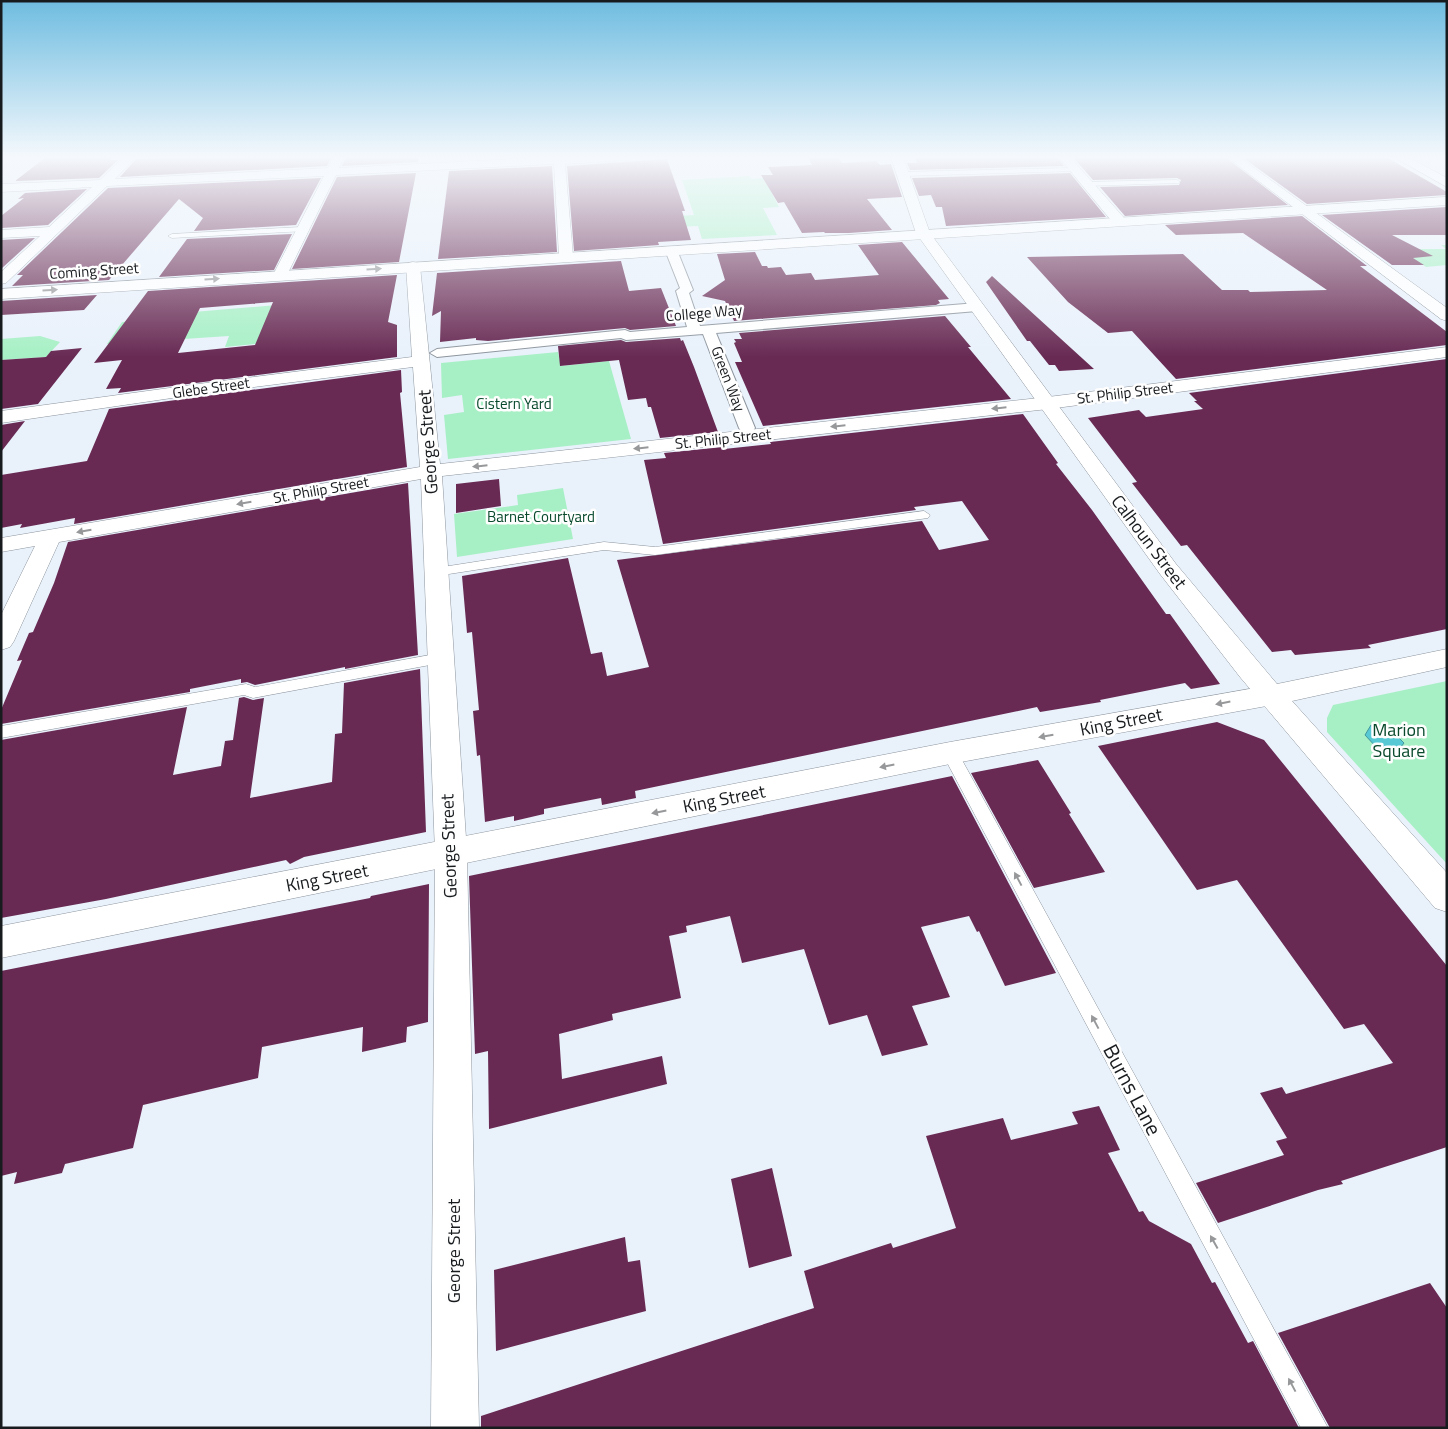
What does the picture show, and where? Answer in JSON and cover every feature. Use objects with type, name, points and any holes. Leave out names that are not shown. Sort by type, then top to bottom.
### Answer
[{"type":"street","points":[[1,280],[62,224]]},
{"type":"street","points":[[280,275],[306,224]]},
{"type":"street","points":[[564,224],[566,256]]},
{"type":"street","name":"Calhoun Street","points":[[920,224],[923,233],[1168,569],[1272,695],[1447,897]]},
{"type":"street","name":"Coming Street","points":[[1,294],[566,256],[1090,224]]},
{"type":"street","points":[[1322,224],[1447,316]]},
{"type":"street","points":[[1,234],[54,231]]},
{"type":"street","name":"Green Way","points":[[673,255],[686,290],[682,291],[747,428]]},
{"type":"street","name":"George Street","points":[[414,266],[429,357],[430,471],[451,853],[455,1428]]},
{"type":"street","name":"College Way","points":[[429,357],[610,335],[625,334],[626,336],[978,307]]},
{"type":"street","name":"St. Philip Street","points":[[1,545],[430,471],[1048,403],[1447,352]]},
{"type":"street","name":"Glebe Street","points":[[1,417],[429,357]]},
{"type":"street","points":[[1,641],[51,536]]},
{"type":"street","name":"King Street","points":[[1,942],[950,753],[1272,695],[1447,658]]},
{"type":"lane","points":[[172,236],[303,229]]},
{"type":"lane","points":[[436,572],[584,548],[604,546],[655,551],[924,515]]},
{"type":"lane","points":[[1,732],[246,689],[253,693],[441,658]]},
{"type":"lane","name":"Burns Lane","points":[[950,753],[1315,1428]]},
{"type":"green space","points":[[653,224],[771,224],[777,235],[702,239],[698,226],[659,228]]},
{"type":"green space","points":[[1441,245],[1447,245],[1447,265],[1426,267],[1397,247],[1446,249]]},
{"type":"green space","points":[[326,301],[255,344],[225,347],[229,336],[107,344],[122,322],[167,318],[169,314]]},
{"type":"green space","points":[[40,336],[60,342],[46,357],[1,360],[1,339]]},
{"type":"green space","name":"Cistern Yard","points":[[558,352],[561,366],[609,361],[631,439],[448,459],[444,415],[464,412],[462,395],[442,398],[441,363]]},
{"type":"green space","name":"Barnet Courtyard","points":[[563,488],[573,539],[457,557],[454,514],[518,505],[517,495]]},
{"type":"green space","name":"Marion Square","points":[[1447,681],[1447,864],[1327,732],[1327,718],[1333,705]]},
{"type":"water","points":[[1371,725],[1389,728],[1404,743],[1397,752],[1377,748],[1365,735]]},
{"type":"building","points":[[1,224],[49,224],[48,225],[1,228]]},
{"type":"building","points":[[71,224],[158,224],[109,280],[12,286],[23,275],[17,275]]},
{"type":"building","points":[[199,224],[297,224],[296,225],[194,231]]},
{"type":"building","points":[[314,224],[406,224],[399,262],[292,269]]},
{"type":"building","points":[[442,224],[555,224],[557,252],[438,259]]},
{"type":"building","points":[[572,224],[686,224],[691,240],[658,242],[659,245],[574,251]]},
{"type":"building","points":[[797,224],[887,224],[892,230],[849,233],[802,233]]},
{"type":"building","points":[[946,224],[987,224],[946,226]]},
{"type":"building","points":[[1312,224],[1367,266],[1360,266],[1447,332],[1447,345],[1176,379],[1132,331],[1108,333],[1068,302],[1027,257],[1183,254],[1222,290],[1248,290],[1250,292],[1327,290],[1243,233],[1176,235],[1165,225]]},
{"type":"building","points":[[1334,224],[1447,224],[1447,235],[1392,235],[1433,256],[1413,258],[1424,265],[1392,265]]},
{"type":"building","points":[[292,234],[274,270],[159,277],[187,239]]},
{"type":"building","points":[[35,238],[1,269],[1,240]]},
{"type":"building","points":[[902,242],[949,299],[938,300],[940,303],[936,305],[734,321],[725,301],[702,296],[725,280],[717,254],[755,252],[762,266],[767,266],[768,268],[781,267],[786,275],[811,273],[815,280],[879,275],[858,245]]},
{"type":"building","points":[[621,261],[629,291],[661,288],[676,326],[630,330],[625,328],[488,341],[476,340],[476,338],[440,342],[441,311],[432,316],[437,273]]},
{"type":"building","points":[[397,275],[388,322],[397,325],[397,357],[118,393],[121,388],[106,389],[122,360],[94,363],[148,291]],"holes":[[[273,302],[255,345],[178,353],[200,308]]]},
{"type":"building","points":[[992,276],[1094,369],[1059,371],[1055,365],[1049,365],[1030,341],[1027,341],[986,282]]},
{"type":"building","points":[[97,295],[84,310],[1,315],[1,301]]},
{"type":"building","points":[[945,316],[1011,399],[763,426],[735,362],[742,362],[734,343],[736,342],[734,339],[742,339],[739,333]]},
{"type":"building","points":[[680,338],[681,341],[683,340],[694,367],[718,432],[660,438],[651,407],[648,407],[646,398],[628,400],[619,360],[560,366],[558,346],[621,340],[626,342]]},
{"type":"building","points":[[82,348],[38,404],[1,409],[1,360],[46,357],[51,351]]},
{"type":"building","points":[[1447,359],[1447,629],[1368,645],[1371,648],[1295,655],[1291,650],[1272,652],[1187,545],[1181,546],[1132,483],[1137,482],[1088,418],[1139,410],[1146,417],[1203,409],[1194,401],[1197,401],[1189,393]]},
{"type":"building","points":[[401,370],[402,392],[400,393],[407,467],[74,524],[75,518],[20,528],[22,524],[1,528],[1,475],[87,461],[109,409]]},
{"type":"building","points":[[1023,414],[1058,463],[1056,464],[1092,510],[1166,614],[1170,614],[1220,684],[1191,689],[1185,683],[1100,700],[1101,702],[1040,712],[1037,707],[635,791],[636,798],[602,805],[601,798],[544,809],[544,814],[514,821],[514,816],[485,822],[480,755],[477,756],[473,711],[479,710],[472,632],[467,633],[462,576],[568,558],[591,654],[602,652],[607,676],[649,667],[617,560],[922,521],[939,550],[989,540],[962,501],[914,507],[916,510],[663,544],[644,460],[666,458],[664,453],[771,444],[770,442]]},
{"type":"building","points":[[25,421],[1,452],[1,425]]},
{"type":"building","points":[[499,479],[501,506],[456,513],[456,484]]},
{"type":"building","points":[[408,483],[418,655],[255,685],[247,682],[241,683],[241,679],[190,689],[190,692],[1,724],[1,710],[22,660],[17,661],[29,633],[33,632],[54,583],[68,542]]},
{"type":"building","points":[[420,669],[426,832],[304,857],[290,864],[286,860],[106,899],[1,918],[1,740],[187,707],[173,775],[221,766],[225,741],[233,740],[239,698],[244,697],[253,700],[264,698],[250,798],[332,782],[335,734],[342,733],[344,683]]},
{"type":"building","points":[[1217,722],[1264,740],[1447,966],[1447,1147],[1341,1181],[1343,1184],[1318,1190],[1218,1223],[1196,1183],[1284,1155],[1276,1141],[1287,1138],[1260,1093],[1282,1087],[1286,1094],[1393,1063],[1364,1024],[1344,1029],[1237,880],[1197,890],[1098,746]]},
{"type":"building","points":[[1038,760],[1105,872],[1034,888],[971,773]]},
{"type":"building","points":[[952,776],[1056,973],[1005,986],[979,931],[977,932],[969,916],[921,927],[950,997],[912,1006],[928,1045],[882,1056],[867,1015],[829,1025],[804,949],[742,963],[730,916],[686,926],[687,932],[669,936],[681,998],[612,1014],[613,1020],[559,1034],[562,1079],[662,1056],[667,1084],[489,1129],[488,1051],[475,1054],[469,876]]},
{"type":"building","points":[[429,884],[428,1022],[407,1027],[406,1042],[362,1052],[363,1027],[262,1047],[258,1078],[143,1105],[133,1148],[65,1164],[62,1173],[14,1184],[17,1172],[1,1176],[1,971],[370,898],[371,896]]},
{"type":"building","points":[[1099,1106],[1120,1150],[1108,1153],[1139,1212],[1143,1211],[1149,1221],[1191,1244],[1212,1283],[1215,1282],[1248,1343],[1253,1341],[1299,1428],[481,1428],[481,1416],[814,1308],[804,1271],[891,1243],[893,1248],[956,1228],[926,1136],[1003,1118],[1011,1140],[1078,1124],[1072,1112]]},
{"type":"building","points":[[772,1168],[792,1256],[749,1268],[731,1179]]},
{"type":"building","points":[[625,1237],[628,1262],[640,1260],[646,1311],[496,1351],[494,1270]]},
{"type":"building","points":[[1430,1283],[1447,1308],[1447,1428],[1330,1428],[1278,1333]]}]
